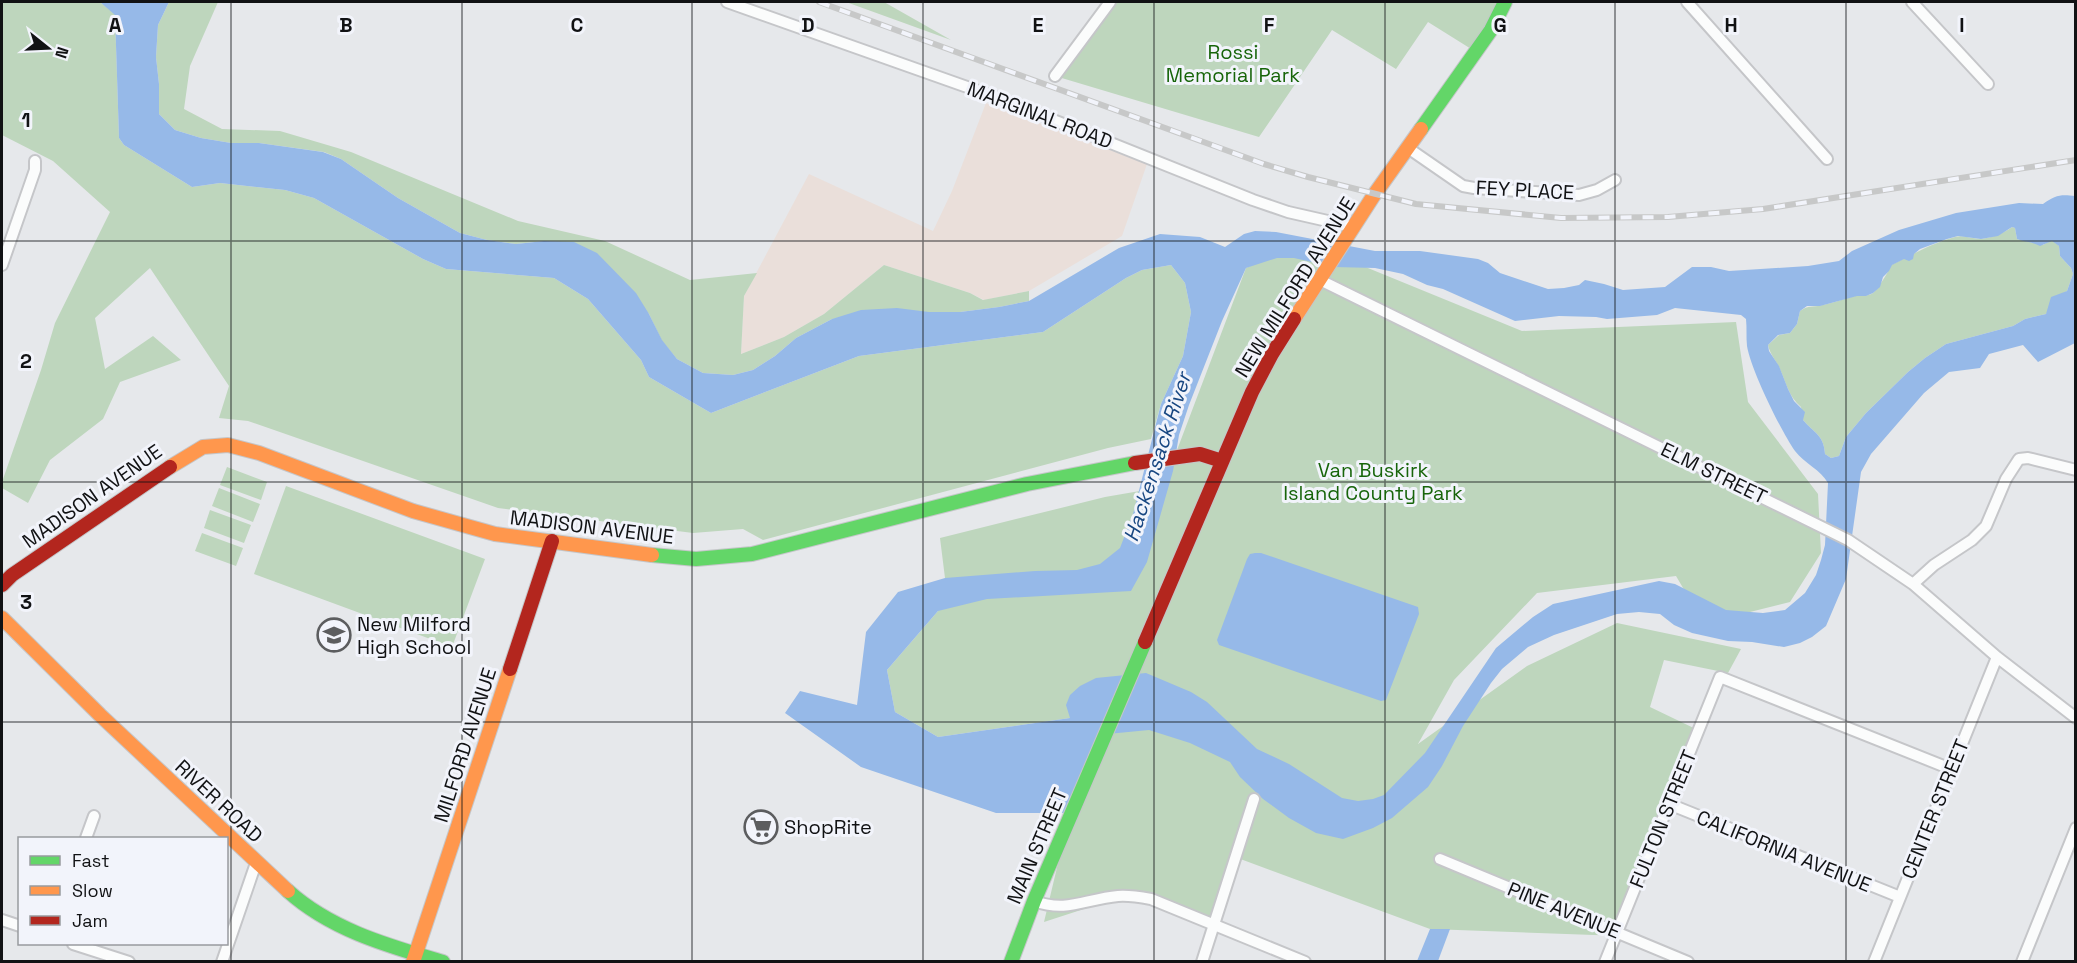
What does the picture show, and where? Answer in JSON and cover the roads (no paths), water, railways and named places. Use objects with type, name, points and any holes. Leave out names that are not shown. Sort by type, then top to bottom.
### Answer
[{"type":"main road","name":"NEW MILFORD AVENUE","points":[[1100,746],[1252,392],[1272,354],[1354,227],[1491,30],[1505,2]]},
{"type":"main road","points":[[1491,30],[1501,21],[1513,2]]},
{"type":"main road","name":"MADISON AVENUE","points":[[2,585],[12,575],[174,462],[203,447],[228,445],[259,453],[413,512],[495,534],[666,557],[724,558],[752,554],[1027,484],[1144,461],[1200,454],[1222,461]]},
{"type":"main road","name":"MILFORD AVENUE","points":[[415,957],[552,541]]},
{"type":"main road","name":"RIVER ROAD","points":[[2,618],[100,715],[291,894],[319,914],[370,940],[415,957],[442,962]]},
{"type":"main road","name":"MAIN STREET","points":[[1011,962],[1034,901],[1100,746]]},
{"type":"street","name":"MARGINAL ROAD","points":[[727,2],[1000,99],[1288,213],[1354,227]]},
{"type":"street","points":[[1055,76],[1110,2]]},
{"type":"street","points":[[1687,2],[1827,159]]},
{"type":"street","points":[[1912,2],[1988,84]]},
{"type":"street","name":"FEY PLACE","points":[[1408,148],[1463,186],[1474,189],[1579,195],[1597,190],[1615,180]]},
{"type":"street","points":[[2,264],[35,170],[35,161]]},
{"type":"street","name":"ELM STREET","points":[[1320,280],[1814,522],[1860,547],[1913,584],[1997,657],[2076,718]]},
{"type":"street","points":[[1913,584],[1934,565],[1972,540],[1986,526],[2006,479],[2019,459],[2028,458],[2076,470]]},
{"type":"street","name":"CENTER STREET","points":[[1874,962],[1997,657]]},
{"type":"street","name":"FULTON STREET","points":[[1605,962],[1720,677],[1952,769]]},
{"type":"street","points":[[1202,962],[1254,799]]},
{"type":"street","name":"CALIFORNIA AVENUE","points":[[1669,804],[1900,897]]},
{"type":"street","points":[[86,837],[94,816]]},
{"type":"street","points":[[2022,962],[2076,828]]},
{"type":"street","name":"PINE AVENUE","points":[[1440,859],[1688,962]]},
{"type":"street","points":[[228,945],[256,863]]},
{"type":"street","points":[[1034,901],[1048,906],[1061,907],[1117,896],[1151,899],[1305,962]]},
{"type":"street","points":[[2,920],[18,925]]},
{"type":"street","points":[[76,945],[129,962]]},
{"type":"street","points":[[222,962],[228,945]]},
{"type":"water","name":"Hackensack River","points":[[100,2],[169,2],[158,25],[156,57],[159,114],[175,130],[201,138],[231,143],[259,143],[323,152],[341,159],[398,198],[460,233],[516,244],[544,241],[574,242],[597,253],[636,293],[662,340],[677,359],[703,373],[733,375],[753,370],[775,356],[796,338],[832,319],[861,310],[897,308],[929,312],[960,312],[1029,301],[1119,248],[1160,234],[1200,237],[1225,247],[1244,234],[1255,231],[1276,232],[1375,251],[1420,251],[1478,259],[1488,263],[1500,273],[1548,289],[1579,285],[1585,280],[1623,290],[1665,287],[1692,267],[1711,267],[1729,271],[1808,266],[1839,261],[1852,251],[1899,230],[1956,213],[2019,203],[2043,204],[2055,197],[2066,195],[2075,196],[2075,343],[2038,362],[2023,345],[1989,354],[1980,368],[1949,372],[1924,393],[1871,454],[1861,472],[1846,579],[1826,626],[1800,643],[1784,647],[1728,641],[1692,633],[1674,625],[1660,614],[1639,612],[1617,614],[1554,635],[1528,647],[1502,669],[1463,726],[1428,787],[1392,818],[1343,839],[1316,833],[1289,818],[1263,799],[1240,777],[1230,762],[1190,743],[1149,730],[1097,735],[1070,813],[996,813],[861,767],[785,713],[800,691],[857,705],[866,632],[898,592],[945,578],[1077,570],[1100,564],[1120,548],[1133,514],[1161,404],[1183,356],[1191,312],[1185,283],[1171,265],[1142,270],[1126,278],[1043,332],[859,356],[711,413],[649,377],[641,360],[588,299],[554,278],[446,269],[423,259],[314,198],[285,190],[220,183],[192,187],[124,145],[119,138],[115,15]],"holes":[[[2012,227],[2015,228],[2017,239],[2040,246],[2052,241],[2059,246],[2060,256],[2071,268],[2073,274],[2067,291],[2051,297],[2046,314],[2025,319],[2013,326],[1946,344],[1925,358],[1866,413],[1846,437],[1839,456],[1831,458],[1825,454],[1823,442],[1803,420],[1805,412],[1794,401],[1768,345],[1778,335],[1790,333],[1797,324],[1800,311],[1807,306],[1820,306],[1873,293],[1880,287],[1883,277],[1892,265],[1904,259],[1909,261],[1913,259],[1914,254],[1920,249],[1958,236],[1981,239],[1998,236]],[[1277,258],[1294,258],[1334,267],[1375,268],[1403,274],[1515,321],[1559,316],[1607,319],[1657,315],[1675,308],[1741,315],[1746,319],[1747,346],[1750,357],[1775,415],[1795,451],[1828,483],[1825,545],[1816,575],[1805,593],[1785,610],[1763,613],[1726,610],[1675,584],[1659,581],[1553,604],[1533,617],[1496,648],[1425,753],[1384,795],[1373,799],[1358,801],[1342,798],[1289,764],[1257,749],[1207,702],[1191,692],[1146,673],[1096,678],[1080,686],[1070,695],[1066,705],[1070,718],[938,737],[895,712],[887,670],[938,611],[987,599],[1131,591],[1147,562],[1173,471],[1179,435],[1222,321],[1246,268]]]},
{"type":"water","points":[[1261,553],[1418,607],[1419,614],[1386,700],[1381,701],[1219,645],[1217,640],[1247,559],[1250,554]]},
{"type":"water","points":[[1430,929],[1450,929],[1438,961],[1417,961]]},
{"type":"railway","points":[[819,2],[1264,164],[1416,204],[1561,218],[1668,217],[1763,209],[2076,160]]},
{"type":"place","name":"New Milford High School","points":[[334,635]]},
{"type":"place","name":"ShopRite","points":[[761,827]]},
{"type":"park label","name":"Rossi Memorial Park","points":[[1233,64]]},
{"type":"park label","name":"Van Buskirk Island County Park","points":[[1373,482]]}]
